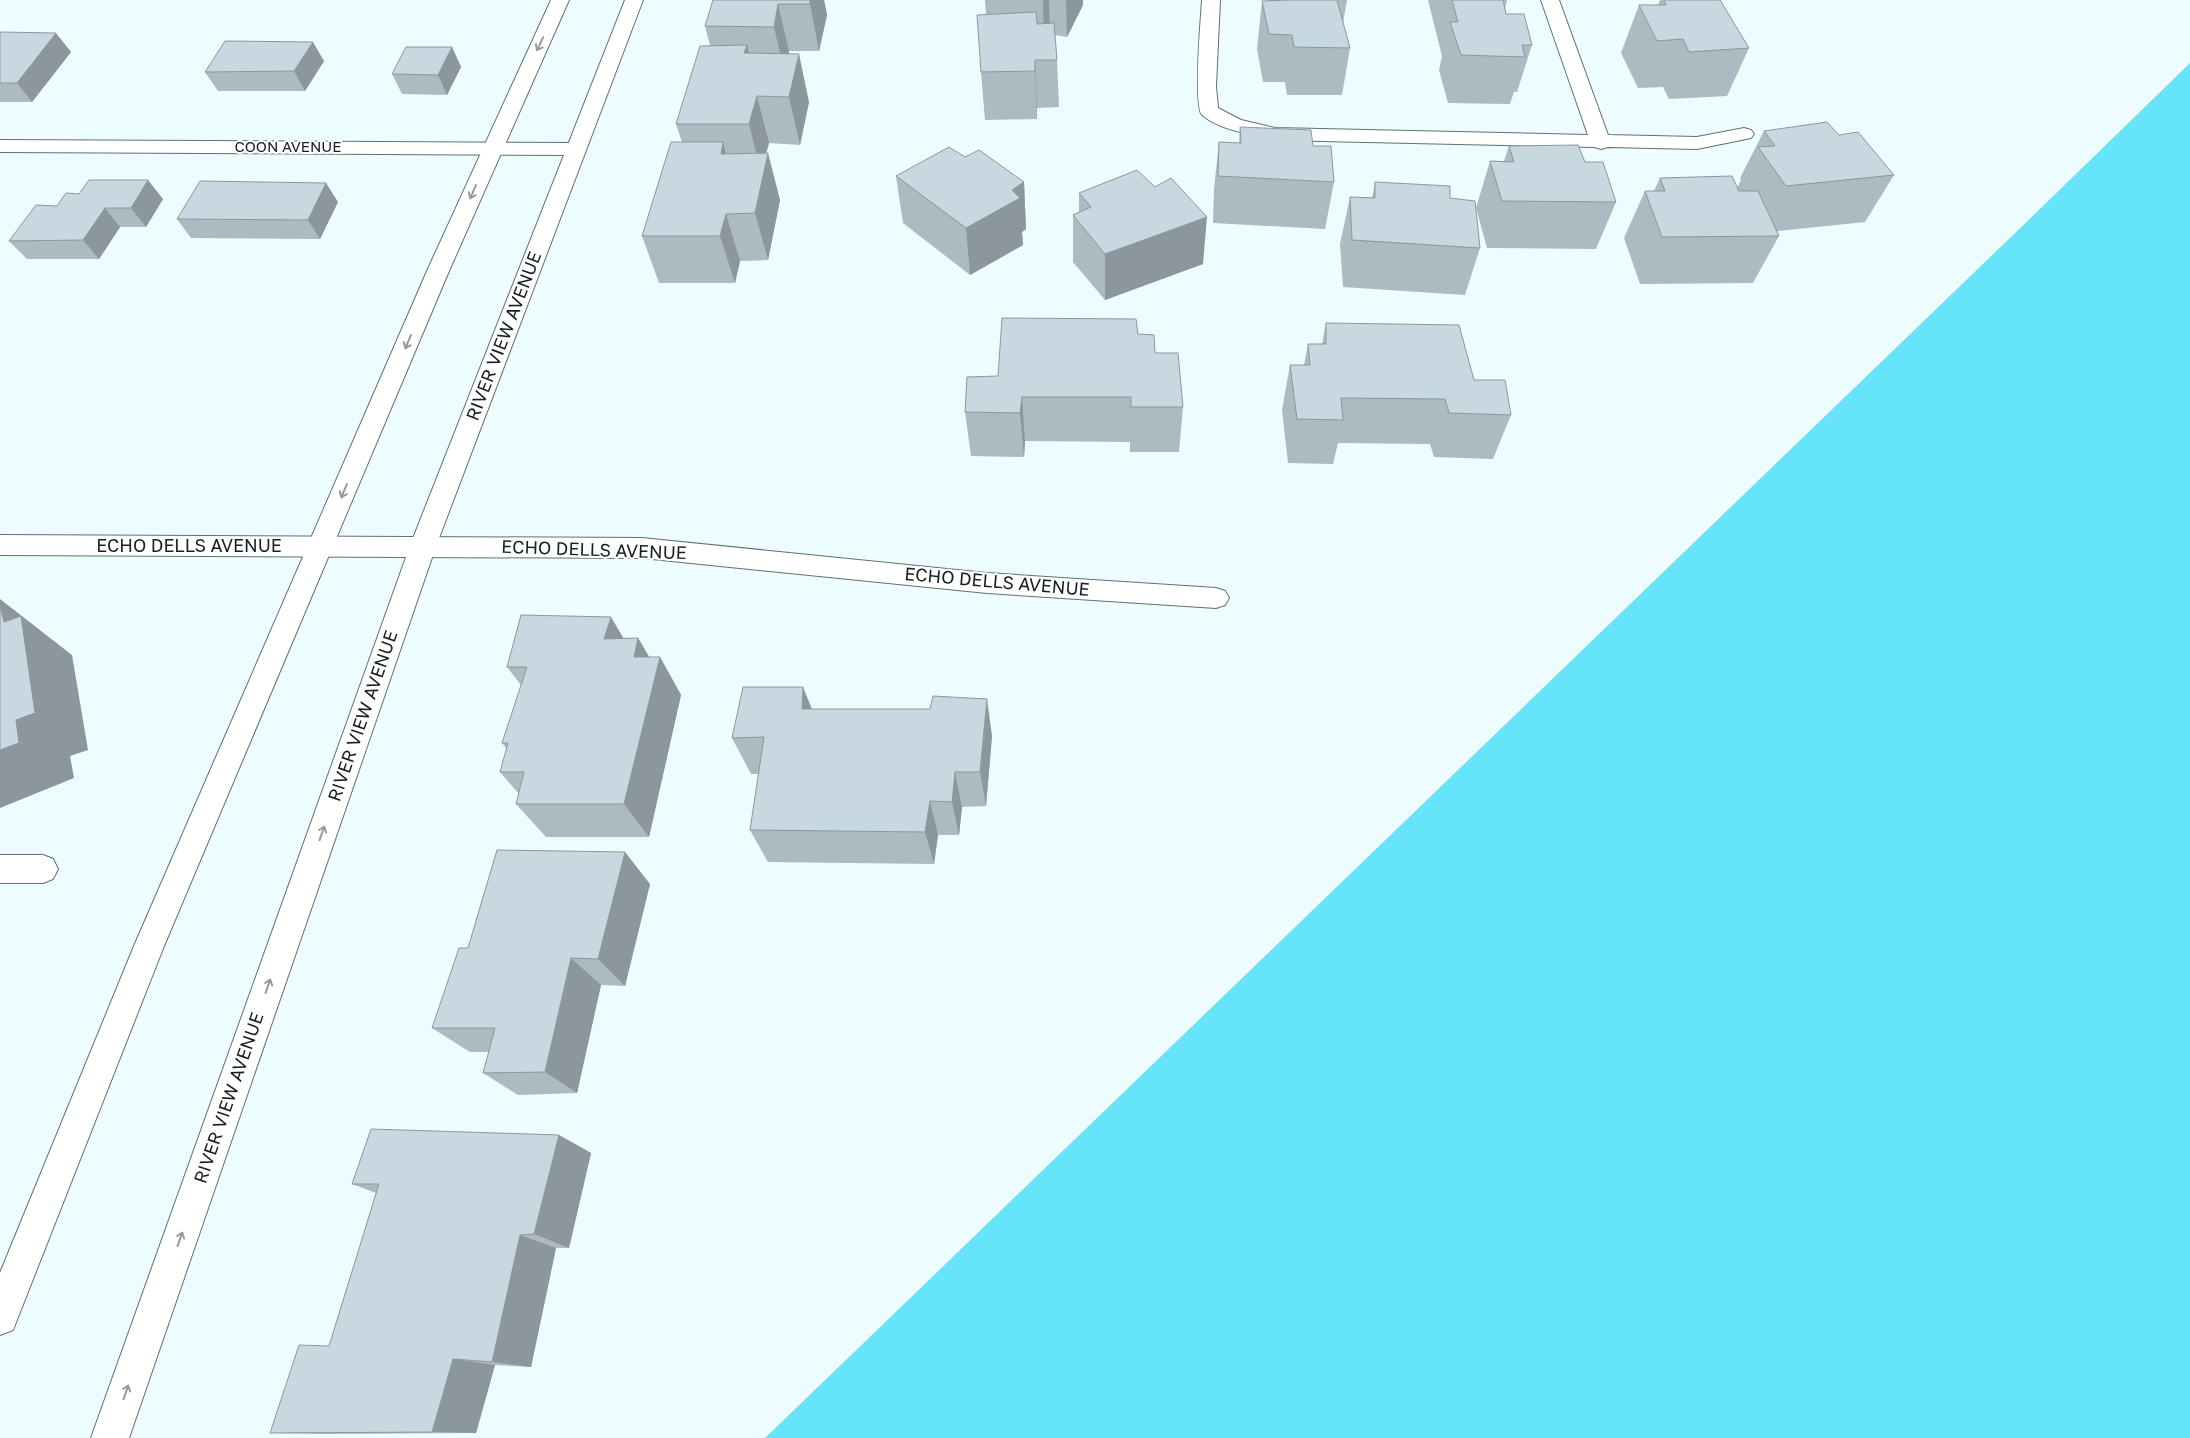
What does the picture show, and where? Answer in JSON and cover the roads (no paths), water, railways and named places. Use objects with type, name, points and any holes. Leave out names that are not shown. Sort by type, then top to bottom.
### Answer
[{"type":"main road","points":[[0,1317],[149,946],[492,148],[560,0]]},
{"type":"main road","name":"RIVER VIEW AVENUE","points":[[110,1438],[423,546],[634,0]]},
{"type":"main road","points":[[1211,0],[1207,86],[1209,111],[1234,124],[1276,134],[1601,143],[1697,144],[1744,134]]},
{"type":"main road","points":[[1550,0],[1601,143]]},
{"type":"main road","name":"COON AVENUE","points":[[0,146],[576,149]]},
{"type":"main road","name":"ECHO DELLS AVENUE","points":[[0,545],[320,548],[423,546],[642,548],[987,583],[1216,598]]},
{"type":"main road","points":[[0,870],[43,869]]}]
